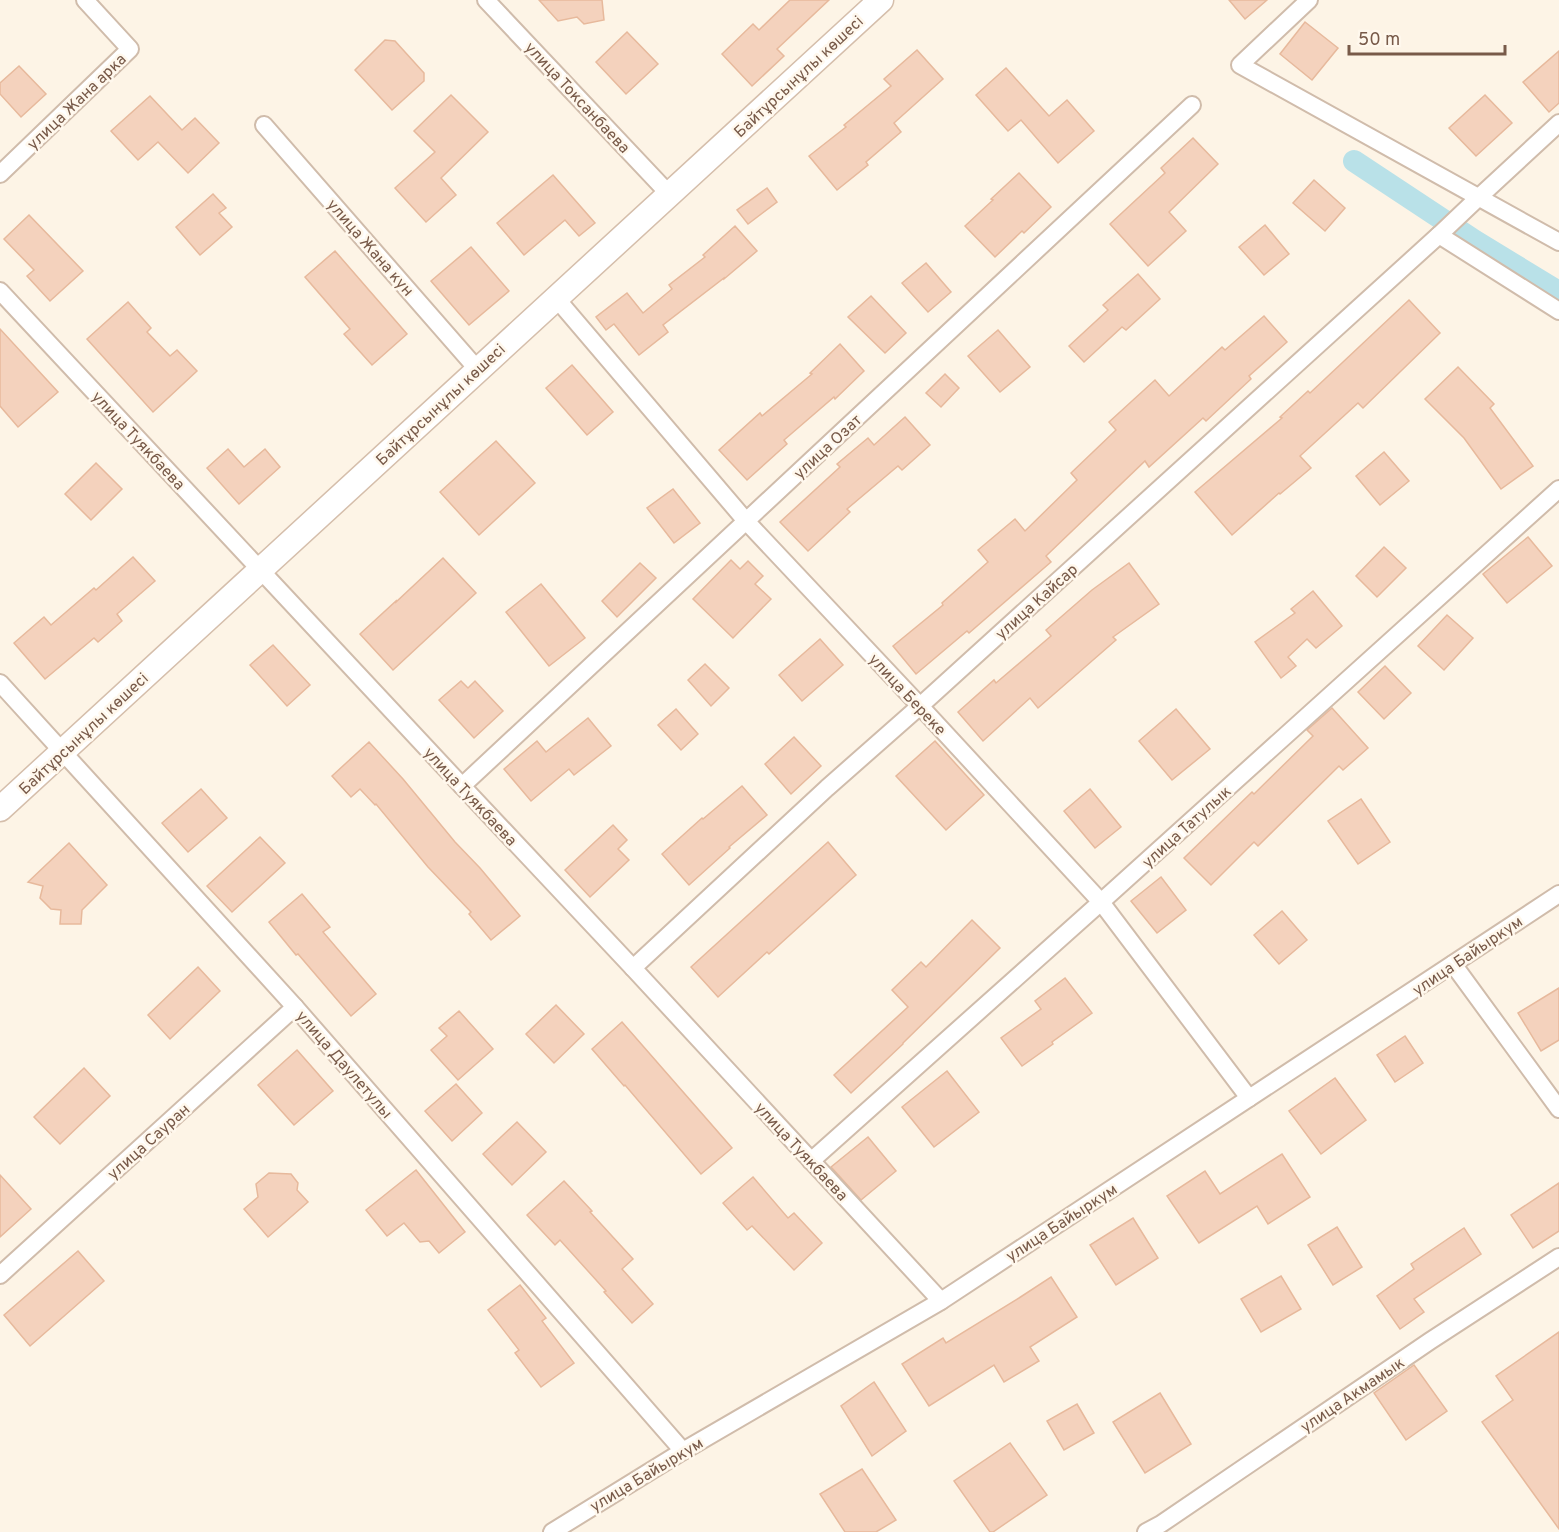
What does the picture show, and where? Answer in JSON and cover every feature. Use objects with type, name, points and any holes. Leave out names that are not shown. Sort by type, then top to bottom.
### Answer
[{"type":"main road","name":"Байтұрсынұлы көшесі","points":[[0,809],[881,0]]},
{"type":"street","name":"улица Жана арка","points":[[0,174],[130,49],[85,0]]},
{"type":"street","name":"улица Токсанбаева","points":[[486,0],[669,194]]},
{"type":"street","points":[[1309,0],[1240,65],[1474,201],[1559,242]]},
{"type":"street","name":"улица Озат","points":[[462,786],[1192,105]]},
{"type":"street","points":[[1474,201],[1559,123]]},
{"type":"street","name":"улица Жана кун","points":[[264,125],[478,370]]},
{"type":"street","name":"улица Кайсар","points":[[633,968],[827,788],[1439,236],[1474,201]]},
{"type":"street","points":[[1439,236],[1559,311]]},
{"type":"street","name":"улица Туякбаева","points":[[0,291],[941,1301]]},
{"type":"street","name":"улица Береке","points":[[556,298],[746,521],[1101,902],[1249,1098]]},
{"type":"street","name":"улица Татулык","points":[[811,1161],[1559,489]]},
{"type":"street","name":"улица Даулетулы","points":[[0,683],[295,1007],[683,1451]]},
{"type":"street","name":"улица Байыркум","points":[[552,1532],[683,1451],[941,1301],[1559,894]]},
{"type":"street","points":[[1454,964],[1559,1109]]},
{"type":"street","name":"улица Сауран","points":[[0,1275],[295,1007]]},
{"type":"street","name":"улица Акмамык","points":[[1146,1532],[1559,1257]]},
{"type":"building","points":[[539,0],[602,0],[604,20],[584,24],[577,17],[558,21]]},
{"type":"building","points":[[790,0],[829,0],[777,49],[784,56],[752,86],[722,54],[753,24],[759,30]]},
{"type":"building","points":[[1229,0],[1267,0],[1245,19]]},
{"type":"building","points":[[1305,22],[1338,48],[1312,80],[1280,54]]},
{"type":"building","points":[[627,32],[658,64],[626,94],[596,62]]},
{"type":"building","points":[[385,40],[395,41],[424,73],[424,81],[392,110],[355,70]]},
{"type":"building","points":[[917,50],[943,79],[894,123],[901,132],[866,162],[868,165],[837,190],[809,156],[846,127],[844,125],[891,86],[884,79]]},
{"type":"building","points":[[1559,51],[1559,103],[1549,112],[1523,82]]},
{"type":"building","points":[[19,66],[46,94],[21,117],[0,94],[0,83]]},
{"type":"building","points":[[1006,68],[1049,116],[1067,100],[1094,131],[1058,163],[1021,120],[1008,131],[976,95]]},
{"type":"building","points":[[451,95],[488,132],[441,178],[456,195],[426,222],[395,188],[435,152],[414,131]]},
{"type":"building","points":[[1485,95],[1512,123],[1476,156],[1449,128]]},
{"type":"building","points":[[150,96],[182,130],[195,118],[219,143],[188,173],[158,142],[138,160],[111,131]]},
{"type":"building","points":[[1193,138],[1218,164],[1169,212],[1186,231],[1148,266],[1110,224],[1165,173],[1161,168]]},
{"type":"building","points":[[1019,173],[1051,207],[995,257],[965,226]]},
{"type":"building","points":[[553,175],[595,223],[579,236],[565,220],[524,255],[497,223]]},
{"type":"building","points":[[1314,180],[1345,208],[1325,231],[1293,203]]},
{"type":"building","points":[[767,188],[777,202],[748,224],[737,210]]},
{"type":"building","points":[[213,194],[226,208],[219,213],[232,227],[200,255],[176,227]]},
{"type":"building","points":[[29,215],[83,271],[50,301],[27,276],[34,270],[4,239]]},
{"type":"building","points":[[1265,225],[1289,254],[1264,275],[1239,247]]},
{"type":"building","points":[[735,226],[757,251],[663,325],[668,332],[639,355],[614,324],[606,330],[596,317],[627,293],[643,313],[672,289],[669,285],[705,257],[703,255]]},
{"type":"building","points":[[471,247],[509,291],[469,325],[431,281]]},
{"type":"building","points":[[335,251],[407,334],[372,365],[344,334],[350,329],[305,277]]},
{"type":"building","points":[[926,263],[951,292],[928,312],[902,283]]},
{"type":"building","points":[[1138,274],[1160,299],[1126,330],[1122,327],[1084,362],[1069,346],[1108,310],[1103,305]]},
{"type":"building","points":[[871,296],[906,333],[885,353],[848,317]]},
{"type":"building","points":[[1409,300],[1440,333],[1363,408],[1358,403],[1300,456],[1311,468],[1232,535],[1195,492],[1282,418],[1280,417],[1308,391],[1310,393]]},
{"type":"building","points":[[128,302],[151,328],[147,332],[170,356],[177,350],[197,371],[153,412],[87,339]]},
{"type":"building","points":[[1264,316],[1287,342],[1249,376],[1251,379],[1206,421],[1203,418],[1149,467],[1145,461],[1046,556],[1051,562],[969,633],[967,631],[916,674],[893,646],[943,605],[942,603],[988,562],[978,550],[1015,519],[1025,531],[1077,480],[1071,473],[1116,430],[1109,422],[1155,380],[1169,396],[1222,347],[1225,350]]},
{"type":"building","points":[[0,329],[58,392],[18,427],[0,406]]},
{"type":"building","points":[[998,330],[1030,367],[1000,392],[968,356]]},
{"type":"building","points":[[840,344],[864,371],[835,399],[834,397],[784,440],[787,444],[747,480],[719,450],[760,413],[762,416],[812,374],[810,373]]},
{"type":"building","points":[[572,365],[613,412],[587,435],[546,388]]},
{"type":"building","points":[[1458,367],[1494,404],[1490,408],[1533,466],[1501,489],[1464,438],[1425,399]]},
{"type":"building","points":[[945,374],[959,388],[941,407],[926,393]]},
{"type":"building","points":[[905,417],[930,445],[902,470],[898,466],[847,509],[850,512],[808,551],[780,522],[840,467],[837,464],[868,438],[874,445]]},
{"type":"building","points":[[496,441],[535,483],[479,535],[440,492]]},
{"type":"building","points":[[228,449],[244,467],[265,449],[280,467],[239,504],[207,468]]},
{"type":"building","points":[[1384,452],[1409,481],[1380,505],[1356,476]]},
{"type":"building","points":[[96,463],[122,489],[91,520],[65,494]]},
{"type":"building","points":[[673,489],[700,523],[674,543],[647,508]]},
{"type":"building","points":[[1528,537],[1552,566],[1507,603],[1483,574]]},
{"type":"building","points":[[1384,547],[1406,568],[1377,597],[1356,576]]},
{"type":"building","points":[[133,557],[155,581],[117,614],[122,621],[98,642],[94,638],[45,679],[14,643],[44,617],[51,625]]},
{"type":"building","points":[[443,558],[476,593],[393,670],[360,634]]},
{"type":"building","points":[[731,560],[740,569],[748,561],[763,576],[755,584],[771,599],[733,638],[693,599]]},
{"type":"building","points":[[640,563],[656,578],[617,617],[602,601]]},
{"type":"building","points":[[1129,563],[1159,604],[1113,637],[1116,640],[1038,708],[1030,698],[983,741],[958,712],[994,680],[996,683],[1051,636],[1046,630],[1092,590]]},
{"type":"building","points":[[541,584],[585,638],[549,666],[506,612]]},
{"type":"building","points":[[1313,591],[1342,626],[1316,648],[1307,639],[1288,657],[1296,666],[1281,678],[1255,642],[1295,613],[1291,609]]},
{"type":"building","points":[[1447,615],[1473,638],[1444,670],[1418,646]]},
{"type":"building","points":[[820,639],[843,665],[802,701],[779,675]]},
{"type":"building","points":[[273,645],[310,685],[287,706],[250,665]]},
{"type":"building","points":[[705,664],[729,688],[711,706],[688,680]]},
{"type":"building","points":[[1385,666],[1411,693],[1384,719],[1358,692]]},
{"type":"building","points":[[461,681],[468,688],[475,681],[503,711],[474,738],[439,700]]},
{"type":"building","points":[[1332,708],[1368,748],[1343,770],[1339,766],[1258,846],[1254,842],[1211,885],[1184,858],[1313,736],[1307,730]]},
{"type":"building","points":[[676,709],[698,734],[681,750],[658,725]]},
{"type":"building","points":[[1176,709],[1210,749],[1172,780],[1139,741]]},
{"type":"building","points":[[588,718],[611,746],[574,775],[569,769],[531,801],[504,769],[537,741],[546,752]]},
{"type":"building","points":[[794,737],[821,766],[791,794],[765,764]]},
{"type":"building","points":[[935,741],[984,795],[946,830],[896,776]]},
{"type":"building","points":[[369,742],[520,916],[491,940],[469,914],[471,912],[428,867],[376,804],[360,789],[351,797],[332,776]]},
{"type":"building","points":[[742,786],[767,815],[689,885],[662,854]]},
{"type":"building","points":[[201,789],[227,818],[188,852],[162,823]]},
{"type":"building","points":[[1090,789],[1121,827],[1095,848],[1064,811]]},
{"type":"building","points":[[1361,799],[1390,842],[1358,864],[1328,821]]},
{"type":"building","points":[[613,825],[627,840],[618,849],[629,860],[590,897],[565,870]]},
{"type":"building","points":[[260,837],[285,863],[232,912],[207,886]]},
{"type":"building","points":[[828,842],[856,875],[718,997],[691,967]]},
{"type":"building","points":[[69,843],[107,885],[82,910],[81,924],[60,924],[61,910],[51,909],[40,898],[43,886],[28,882]]},
{"type":"building","points":[[1161,877],[1186,910],[1157,933],[1131,901]]},
{"type":"building","points":[[302,894],[330,927],[323,932],[376,994],[351,1016],[269,922]]},
{"type":"building","points":[[1282,911],[1307,940],[1279,964],[1254,935]]},
{"type":"building","points":[[972,920],[1000,948],[851,1093],[834,1075],[908,1007],[892,990],[921,962],[926,967]]},
{"type":"building","points":[[198,967],[220,991],[170,1039],[148,1015]]},
{"type":"building","points":[[1065,978],[1092,1013],[1022,1066],[1001,1038],[1041,1009],[1035,1001]]},
{"type":"building","points":[[1559,988],[1559,1040],[1541,1051],[1518,1013]]},
{"type":"building","points":[[556,1005],[584,1034],[554,1063],[526,1034]]},
{"type":"building","points":[[459,1011],[493,1049],[458,1080],[431,1050],[447,1036],[439,1028]]},
{"type":"building","points":[[622,1022],[732,1148],[701,1174],[592,1049]]},
{"type":"building","points":[[1405,1036],[1423,1063],[1395,1082],[1377,1055]]},
{"type":"building","points":[[297,1050],[333,1091],[294,1125],[258,1085]]},
{"type":"building","points":[[84,1068],[110,1096],[60,1144],[34,1117]]},
{"type":"building","points":[[947,1071],[979,1112],[934,1147],[902,1107]]},
{"type":"building","points":[[1335,1078],[1366,1120],[1321,1154],[1289,1111]]},
{"type":"building","points":[[456,1084],[482,1113],[452,1141],[425,1111]]},
{"type":"building","points":[[517,1122],[546,1152],[512,1185],[483,1154]]},
{"type":"building","points":[[868,1137],[896,1171],[861,1200],[831,1167]]},
{"type":"building","points":[[1282,1154],[1310,1197],[1268,1224],[1257,1206],[1199,1243],[1167,1196],[1205,1171],[1220,1194]]},
{"type":"building","points":[[416,1170],[465,1232],[439,1253],[429,1241],[420,1242],[404,1223],[387,1236],[366,1210]]},
{"type":"building","points":[[269,1173],[291,1174],[298,1183],[297,1190],[308,1202],[268,1237],[244,1209],[258,1197],[256,1184]]},
{"type":"building","points":[[0,1175],[31,1209],[0,1237]]},
{"type":"building","points":[[753,1177],[788,1218],[794,1213],[822,1243],[794,1270],[752,1226],[747,1230],[723,1203]]},
{"type":"building","points":[[564,1181],[633,1259],[622,1269],[653,1304],[632,1323],[560,1240],[555,1245],[527,1215]]},
{"type":"building","points":[[1559,1183],[1559,1231],[1533,1248],[1511,1215]]},
{"type":"building","points":[[1133,1218],[1158,1258],[1116,1285],[1090,1245]]},
{"type":"building","points":[[1337,1227],[1362,1267],[1333,1285],[1308,1245]]},
{"type":"building","points":[[1464,1228],[1481,1254],[1414,1299],[1424,1312],[1400,1329],[1377,1296],[1414,1269],[1411,1264]]},
{"type":"building","points":[[78,1251],[104,1281],[30,1346],[4,1315]]},
{"type":"building","points":[[1281,1276],[1301,1309],[1261,1332],[1241,1299]]},
{"type":"building","points":[[1051,1277],[1077,1317],[1030,1347],[1039,1361],[1004,1382],[994,1365],[929,1406],[902,1364],[943,1338],[946,1343]]},
{"type":"building","points":[[520,1285],[546,1318],[542,1321],[574,1363],[541,1387],[515,1353],[519,1350],[488,1310]]},
{"type":"building","points":[[1559,1332],[1559,1529],[1482,1422],[1513,1400],[1496,1376]]},
{"type":"building","points":[[1414,1365],[1447,1411],[1406,1440],[1374,1393]]},
{"type":"building","points":[[874,1382],[906,1431],[872,1456],[841,1406]]},
{"type":"building","points":[[1160,1393],[1191,1444],[1145,1473],[1113,1422]]},
{"type":"building","points":[[1077,1404],[1094,1433],[1064,1450],[1047,1421]]},
{"type":"building","points":[[1010,1443],[1047,1495],[990,1532],[954,1481]]},
{"type":"building","points":[[862,1469],[896,1520],[876,1532],[845,1532],[820,1494]]},
{"type":"waterway","points":[[1354,161],[1475,241],[1559,292]]}]
